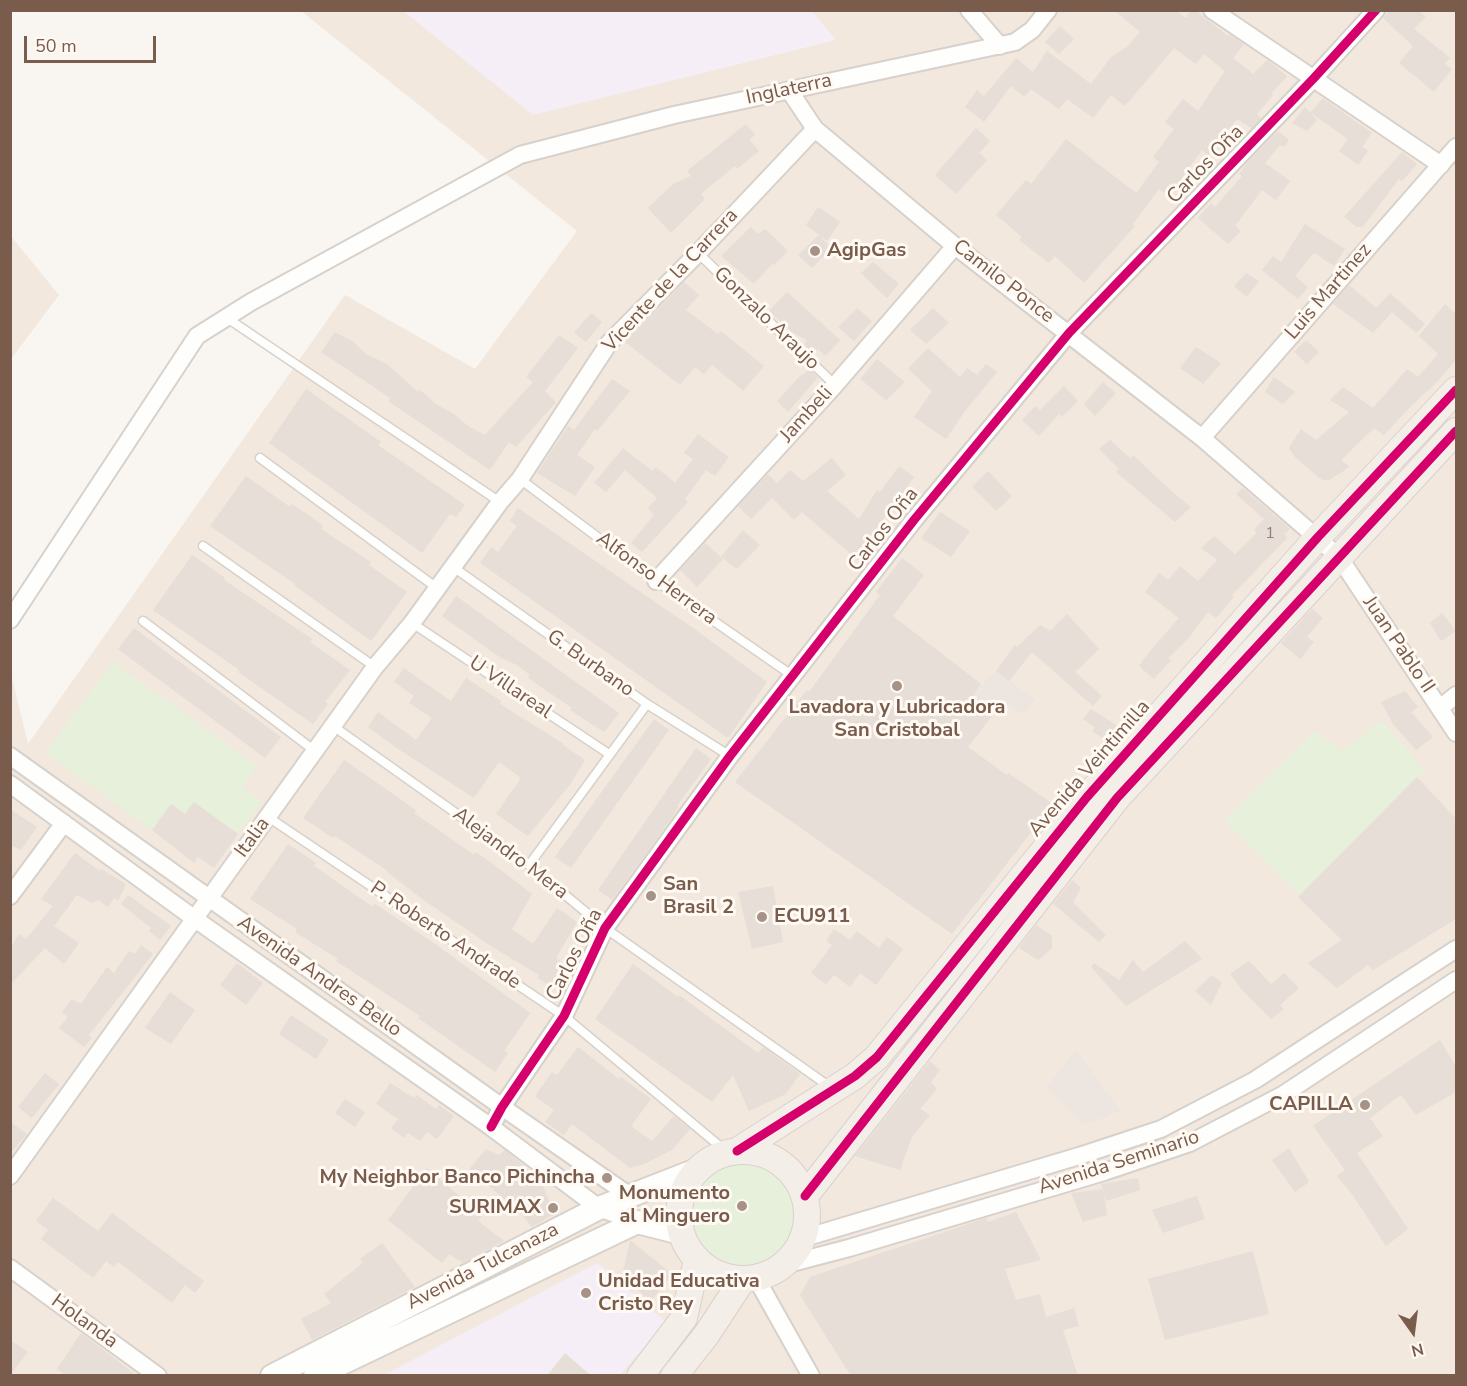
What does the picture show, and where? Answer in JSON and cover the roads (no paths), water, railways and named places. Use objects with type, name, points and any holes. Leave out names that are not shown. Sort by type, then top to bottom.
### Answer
[{"type":"main road","name":"Avenida Veintimilla","points":[[805,1196],[1117,798],[1149,745],[1318,537],[1456,390]]},
{"type":"main road","name":"Avenida Veintimilla","points":[[733,1152],[855,1076],[877,1057],[1087,797],[1149,745],[1339,556],[1456,431]]},
{"type":"main road","points":[[733,1152],[759,1153],[779,1162],[795,1176],[805,1196],[808,1217],[804,1238],[784,1265],[771,1273],[750,1278],[726,1277],[710,1270],[697,1260],[681,1233],[679,1216],[681,1199],[688,1183],[699,1169],[713,1159],[733,1152]]},
{"type":"main road","points":[[640,1376],[684,1318],[697,1260]]},
{"type":"main road","points":[[674,1376],[750,1278]]},
{"type":"street","points":[[969,10],[1000,46]]},
{"type":"street","name":"Inglaterra","points":[[10,620],[197,336],[251,302],[520,155],[674,115],[1015,42],[1032,30],[1048,10]]},
{"type":"street","points":[[1212,10],[1440,165]]},
{"type":"street","name":"Carlos Oña","points":[[491,1127],[564,1016],[605,928],[730,756],[914,520],[1069,333],[1314,78],[1376,10]]},
{"type":"street","name":"Camilo Ponce","points":[[789,90],[815,129],[955,246],[1202,438],[1339,556]]},
{"type":"street","name":"Vicente de la Carrera","points":[[500,502],[520,478],[609,343],[815,129]]},
{"type":"street","name":"Luis Martinez","points":[[1202,438],[1456,147]]},
{"type":"street","name":"Jambeli","points":[[656,581],[835,385],[955,246]]},
{"type":"street","name":"Italia","points":[[10,1176],[375,667],[412,623],[500,502]]},
{"type":"street","name":"Juan Pablo II","points":[[1339,556],[1456,733]]},
{"type":"street","points":[[1440,708],[1456,695]]},
{"type":"street","name":"Avenida Andres Bello","points":[[10,756],[630,1196]]},
{"type":"street","name":"Avenida Andres Bello","points":[[10,784],[195,919],[491,1127],[599,1208],[637,1222]]},
{"type":"street","points":[[10,896],[64,824]]},
{"type":"street","name":"Avenida Seminario","points":[[804,1238],[1079,1156],[1161,1129],[1255,1080],[1456,949]]},
{"type":"street","name":"Avenida Seminario","points":[[784,1265],[849,1248],[1104,1172],[1190,1143],[1284,1094],[1456,980]]},
{"type":"street","name":"Avenida Tulcanaza","points":[[272,1376],[599,1208],[699,1169]]},
{"type":"street","points":[[637,1222],[681,1233]]},
{"type":"street","name":"Avenida Tulcanaza","points":[[315,1376],[637,1222]]},
{"type":"street","name":"Holanda","points":[[10,1268],[158,1376]]},
{"type":"street","points":[[750,1278],[811,1376]]},
{"type":"lane","name":"Gonzalo Araujo","points":[[698,253],[835,385]]},
{"type":"lane","points":[[226,317],[500,502]]},
{"type":"lane","points":[[260,458],[437,588]]},
{"type":"lane","name":"Alfonso Herrera","points":[[520,478],[656,581],[793,676]]},
{"type":"lane","points":[[203,546],[375,667]]},
{"type":"lane","name":"G. Burbano","points":[[453,567],[647,704],[730,756]]},
{"type":"lane","points":[[143,621],[315,750]]},
{"type":"lane","name":"U Villareal","points":[[412,623],[609,754]]},
{"type":"lane","points":[[530,865],[647,704]]},
{"type":"lane","points":[[530,865],[647,704]]},
{"type":"lane","name":"Alejandro Mera","points":[[333,726],[530,865],[605,928],[833,1089]]},
{"type":"lane","name":"P. Roberto Andrade","points":[[268,817],[564,1016],[733,1152]]},
{"type":"place","name":"AgipGas","points":[[815,251]]},
{"type":"place","name":"Lavadora y Lubricadora San Cristobal","points":[[897,686]]},
{"type":"place","name":"San Brasil 2","points":[[651,896]]},
{"type":"place","name":"ECU911","points":[[762,917]]},
{"type":"place","name":"CAPILLA","points":[[1365,1105]]},
{"type":"place","name":"My Neighbor Banco Pichincha","points":[[607,1178]]},
{"type":"place","name":"Monumento al Minguero","points":[[742,1206]]},
{"type":"place","name":"SURIMAX","points":[[553,1208]]},
{"type":"place","name":"Unidad Educativa Cristo Rey","points":[[586,1293]]}]
